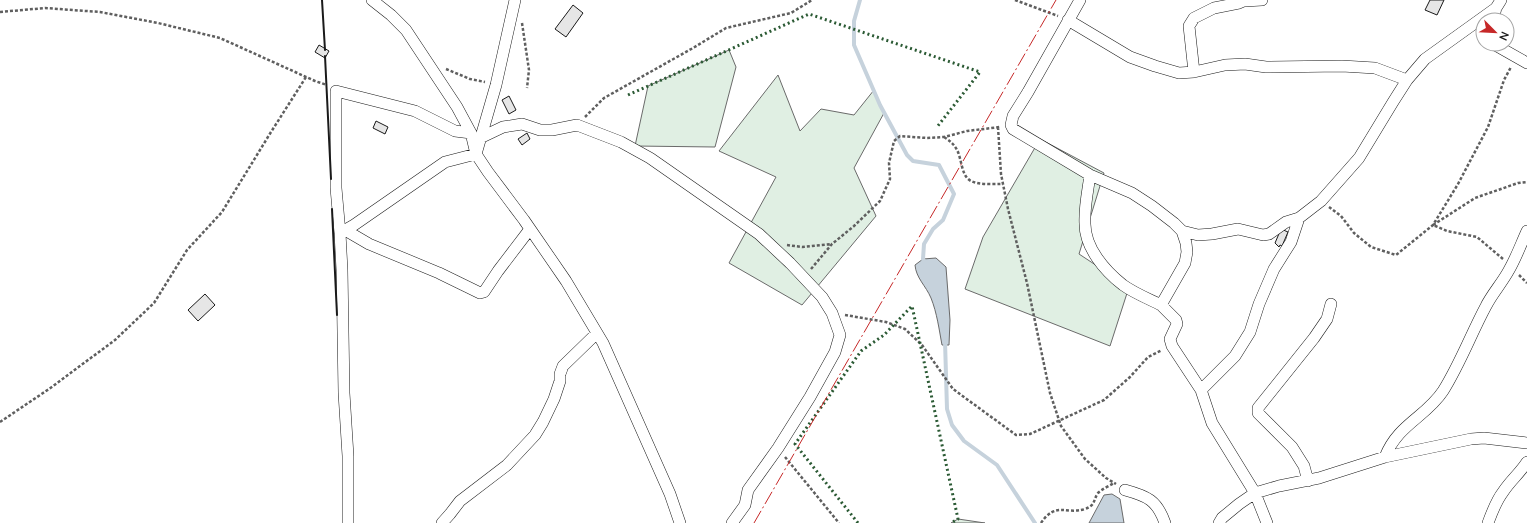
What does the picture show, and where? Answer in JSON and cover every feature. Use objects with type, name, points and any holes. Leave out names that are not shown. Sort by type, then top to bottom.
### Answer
[{"type":"street","points":[[476,154],[496,85],[515,0]]},
{"type":"street","points":[[1080,0],[1013,116],[1010,125],[1013,129],[1090,175],[1132,193],[1152,206],[1182,231],[1198,235],[1238,229],[1263,235],[1269,234],[1286,222],[1299,218],[1321,201],[1359,158],[1407,80],[1425,59],[1499,4]]},
{"type":"street","points":[[1194,72],[1190,26],[1194,18],[1214,8],[1246,0],[1262,0]]},
{"type":"street","points":[[378,2],[406,30],[457,107],[471,133],[476,154],[566,281],[596,334],[603,343],[670,494],[680,523]]},
{"type":"street","points":[[1068,20],[1130,57],[1179,73],[1194,72],[1225,64],[1245,64],[1266,67],[1342,66],[1375,68],[1407,80]]},
{"type":"street","points":[[1506,52],[1527,63]]},
{"type":"street","points":[[348,523],[348,456],[344,394],[342,231],[336,188],[336,90],[415,111],[455,131],[471,133]]},
{"type":"street","points":[[482,137],[503,127],[522,124],[540,130],[552,130],[577,125],[622,142],[650,158],[759,234],[822,297],[832,313],[840,335],[835,352],[778,448],[748,490],[745,505],[732,523]]},
{"type":"street","points":[[342,231],[445,162],[476,154]]},
{"type":"street","points":[[1090,175],[1084,224],[1087,237],[1092,248],[1104,267],[1124,286],[1161,305],[1176,320],[1177,324],[1170,339],[1172,346],[1201,390],[1212,423],[1255,493],[1267,523]]},
{"type":"street","points":[[1201,390],[1235,356],[1250,332],[1259,304],[1274,269],[1291,242],[1299,218]]},
{"type":"street","points":[[342,231],[369,244],[439,273],[480,293],[484,292],[530,229]]},
{"type":"street","points":[[1161,305],[1185,263],[1186,248],[1182,231]]},
{"type":"street","points":[[1385,457],[1390,446],[1402,430],[1433,403],[1442,392],[1486,307],[1511,266],[1527,231]]},
{"type":"street","points":[[1308,481],[1304,466],[1292,447],[1258,413],[1258,408],[1314,338],[1327,319],[1331,304]]},
{"type":"street","points":[[442,523],[460,501],[507,464],[536,435],[554,399],[563,366],[596,334]]},
{"type":"street","points":[[1219,523],[1222,518],[1255,493],[1279,486],[1308,481],[1385,457],[1471,439],[1484,438],[1527,443]]},
{"type":"street","points":[[1488,523],[1495,505],[1503,491],[1521,472],[1527,462]]},
{"type":"street","points":[[1125,490],[1143,495],[1149,499],[1161,510],[1165,523]]},
{"type":"path","points":[[577,125],[604,98],[726,28],[791,13],[812,0]]},
{"type":"path","points":[[1014,0],[1068,20]]},
{"type":"path","points":[[0,12],[45,8],[100,12],[158,23],[220,38],[306,78],[336,90]]},
{"type":"path","points":[[521,16],[529,70],[528,88]]},
{"type":"path","points":[[1432,225],[1458,184],[1488,127],[1504,80],[1516,58]]},
{"type":"path","points":[[440,65],[470,79],[496,85]]},
{"type":"path","points":[[0,422],[49,389],[115,340],[154,304],[187,250],[222,212],[306,78]]},
{"type":"path","points":[[804,278],[832,244],[854,226],[880,201],[890,179],[889,163],[894,142],[900,136],[927,138],[944,137],[967,131],[1010,125]]},
{"type":"path","points":[[998,127],[1001,174],[1008,209],[1027,283],[1050,393],[1061,426],[1085,459],[1106,478],[1125,490]]},
{"type":"path","points":[[944,137],[953,143],[958,151],[965,176],[971,181],[985,184],[1003,184]]},
{"type":"path","points":[[1321,201],[1341,216],[1354,233],[1371,247],[1396,255],[1432,225],[1475,198],[1518,183],[1527,182]]},
{"type":"path","points":[[1432,225],[1447,231],[1476,237],[1511,266],[1527,283]]},
{"type":"path","points":[[770,244],[802,247],[832,244]]},
{"type":"path","points":[[832,313],[886,322],[905,329],[922,344],[953,389],[1016,435],[1030,434],[1104,400],[1130,377],[1148,357],[1172,346]]},
{"type":"path","points":[[778,448],[839,523]]},
{"type":"path","points":[[1041,523],[1047,514],[1057,510],[1084,509],[1093,504],[1098,492],[1114,483]]},
{"type":"green space","points":[[729,50],[736,67],[715,147],[635,146],[648,86]]},
{"type":"green space","points":[[778,75],[800,131],[821,109],[854,115],[874,90],[884,113],[854,168],[876,216],[802,305],[729,263],[776,177],[719,151]]},
{"type":"green space","points":[[1040,139],[1104,173],[1079,254],[1129,287],[1110,346],[965,289],[983,237]]},
{"type":"green space","points":[[958,519],[985,523],[951,523]]},
{"type":"shaded area","points":[[936,258],[946,267],[950,320],[949,345],[942,345],[938,321],[933,304],[917,274],[915,265],[923,259]]},
{"type":"shaded area","points":[[1112,494],[1120,499],[1124,523],[1089,523],[1104,495]]},
{"type":"building","points":[[1430,0],[1444,0],[1437,15],[1425,10]]},
{"type":"building","points":[[573,5],[583,13],[566,37],[555,29]]},
{"type":"building","points":[[319,45],[329,51],[325,58],[315,52]]},
{"type":"building","points":[[509,96],[516,110],[509,114],[502,100]]},
{"type":"building","points":[[376,121],[388,127],[385,134],[373,128]]},
{"type":"building","points":[[527,133],[530,139],[522,145],[518,139]]},
{"type":"building","points":[[1281,229],[1288,232],[1282,246],[1280,245],[1279,247],[1275,243]]},
{"type":"building","points":[[205,294],[215,305],[198,321],[188,310]]},
{"type":"waterway","points":[[860,0],[854,21],[854,45],[880,105],[907,155],[913,161],[939,165],[954,194],[943,220],[933,229],[924,244],[923,259],[925,263]]},
{"type":"waterway","points":[[945,341],[947,409],[952,425],[964,441],[997,465],[1035,523]]},
{"type":"hedge","points":[[628,95],[809,14],[980,72],[937,127]]},
{"type":"hedge","points":[[858,523],[795,444],[861,351],[884,335],[912,306],[958,519],[951,523]]},
{"type":"wall","points":[[322,0],[325,50]]},
{"type":"wall","points":[[325,56],[331,179]]},
{"type":"wall","points":[[332,209],[337,315]]},
{"type":"power","points":[[754,523],[1056,0]]}]
